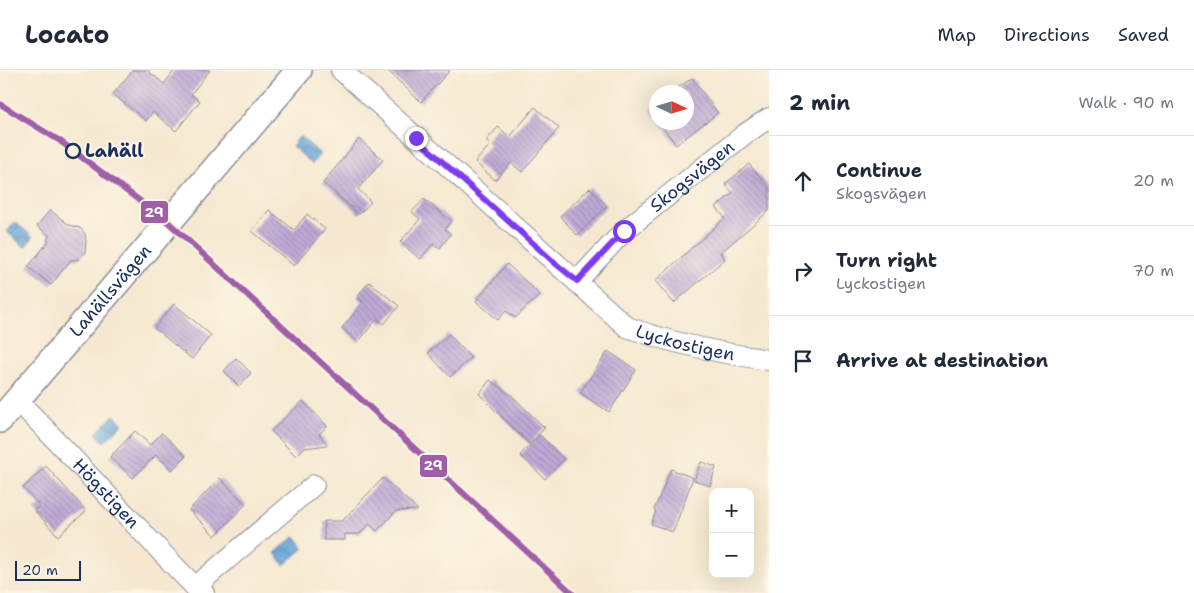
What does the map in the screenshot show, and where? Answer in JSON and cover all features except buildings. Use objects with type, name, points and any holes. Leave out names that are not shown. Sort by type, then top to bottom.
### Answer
[{"type":"street","name":"Lahällsvägen","points":[[0,420],[299,70]]},
{"type":"street","name":"Lyckostigen","points":[[341,70],[627,327],[658,339],[724,354],[769,360]]},
{"type":"street","name":"Skogsvägen","points":[[577,281],[624,231],[745,134],[769,118]]},
{"type":"street","name":"Högstigen","points":[[17,400],[200,590],[314,485]]},
{"type":"water","points":[[300,136],[320,154],[312,164],[292,146]]},
{"type":"water","points":[[15,222],[33,237],[25,247],[7,232]]},
{"type":"water","points":[[114,415],[123,424],[104,442],[96,433]]},
{"type":"water","points":[[295,536],[304,548],[284,565],[275,553]]},
{"type":"transit line","name":"29","points":[[0,104],[60,141],[168,222],[572,593]]},
{"type":"place","name":"Lahäll","points":[[73,151]]},
{"type":"route","points":[[416,138],[577,281],[624,231]]}]
